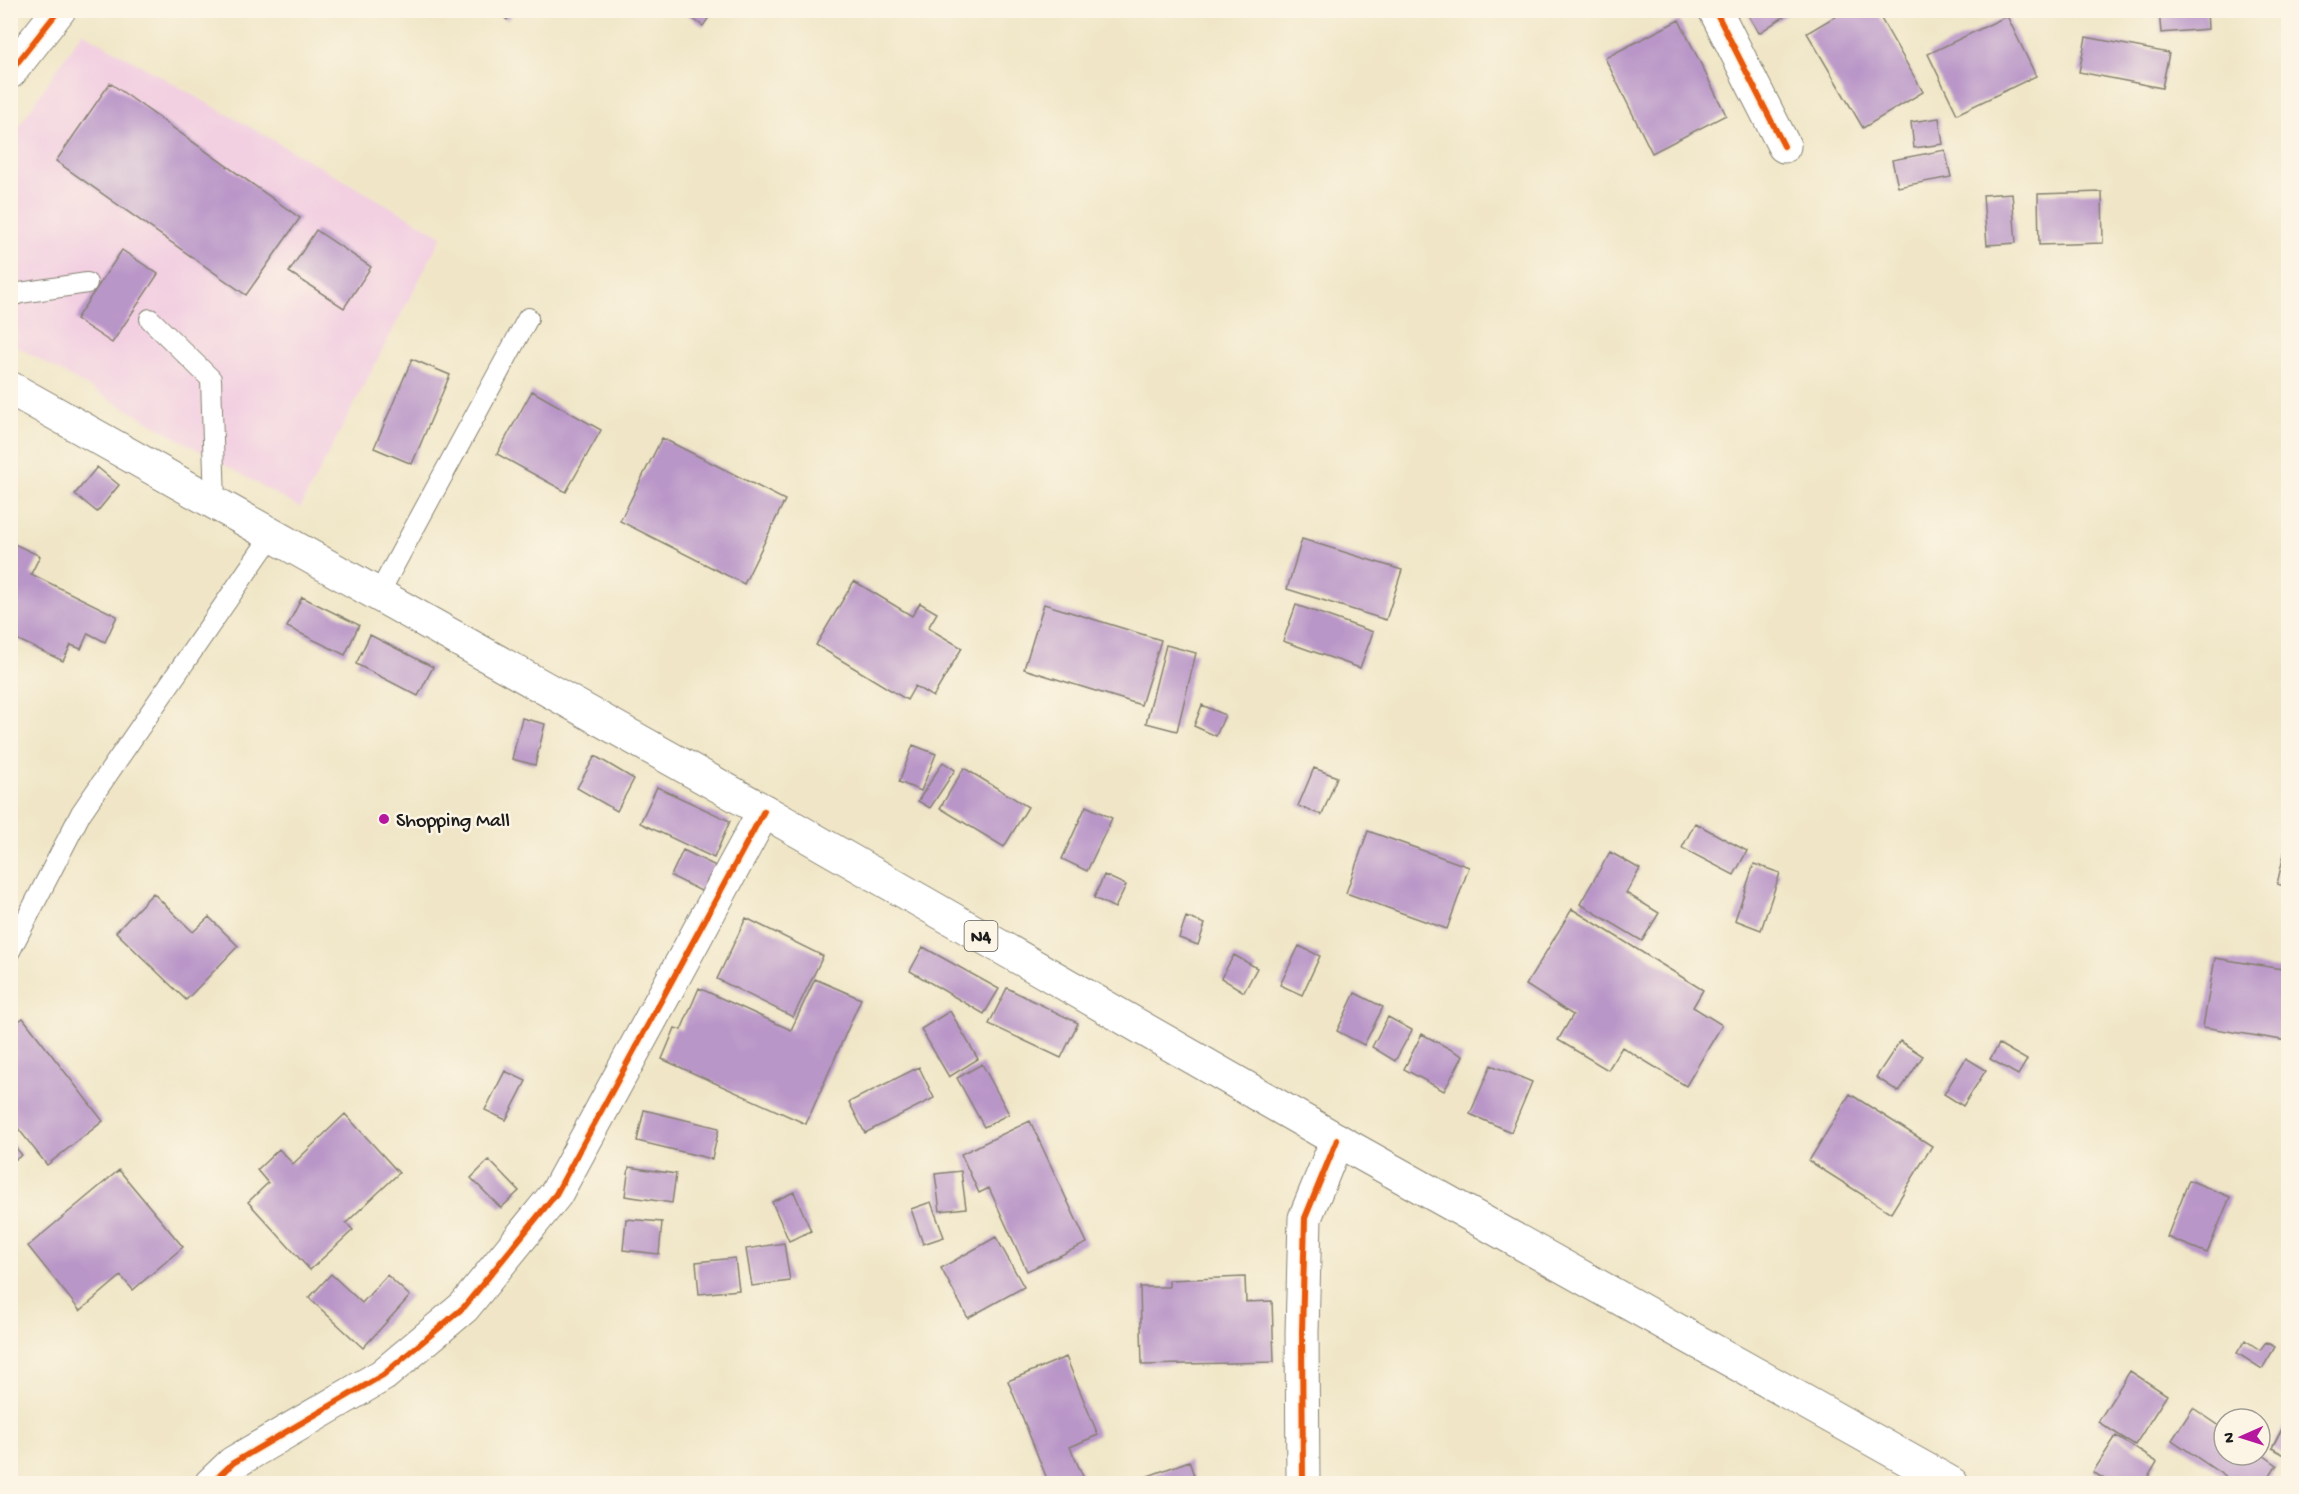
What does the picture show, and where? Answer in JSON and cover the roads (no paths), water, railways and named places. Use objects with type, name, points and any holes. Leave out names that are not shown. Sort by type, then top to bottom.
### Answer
[{"type":"main road","points":[[10,72],[59,10]]},
{"type":"main road","points":[[1715,10],[1784,146]]},
{"type":"main road","name":"N4","points":[[10,388],[764,811],[1338,1140],[1952,1484]]},
{"type":"main road","points":[[211,1484],[233,1463],[382,1375],[464,1306],[556,1194],[764,811]]},
{"type":"main road","points":[[1303,1484],[1302,1332],[1305,1218],[1338,1140]]},
{"type":"lane","points":[[10,297],[20,293],[87,283]]},
{"type":"lane","points":[[378,595],[528,318]]},
{"type":"lane","points":[[150,319],[211,379],[215,503]]},
{"type":"lane","points":[[10,951],[81,813],[272,535]]},
{"type":"place","name":"Shopping Mall","points":[[384,819]]}]
